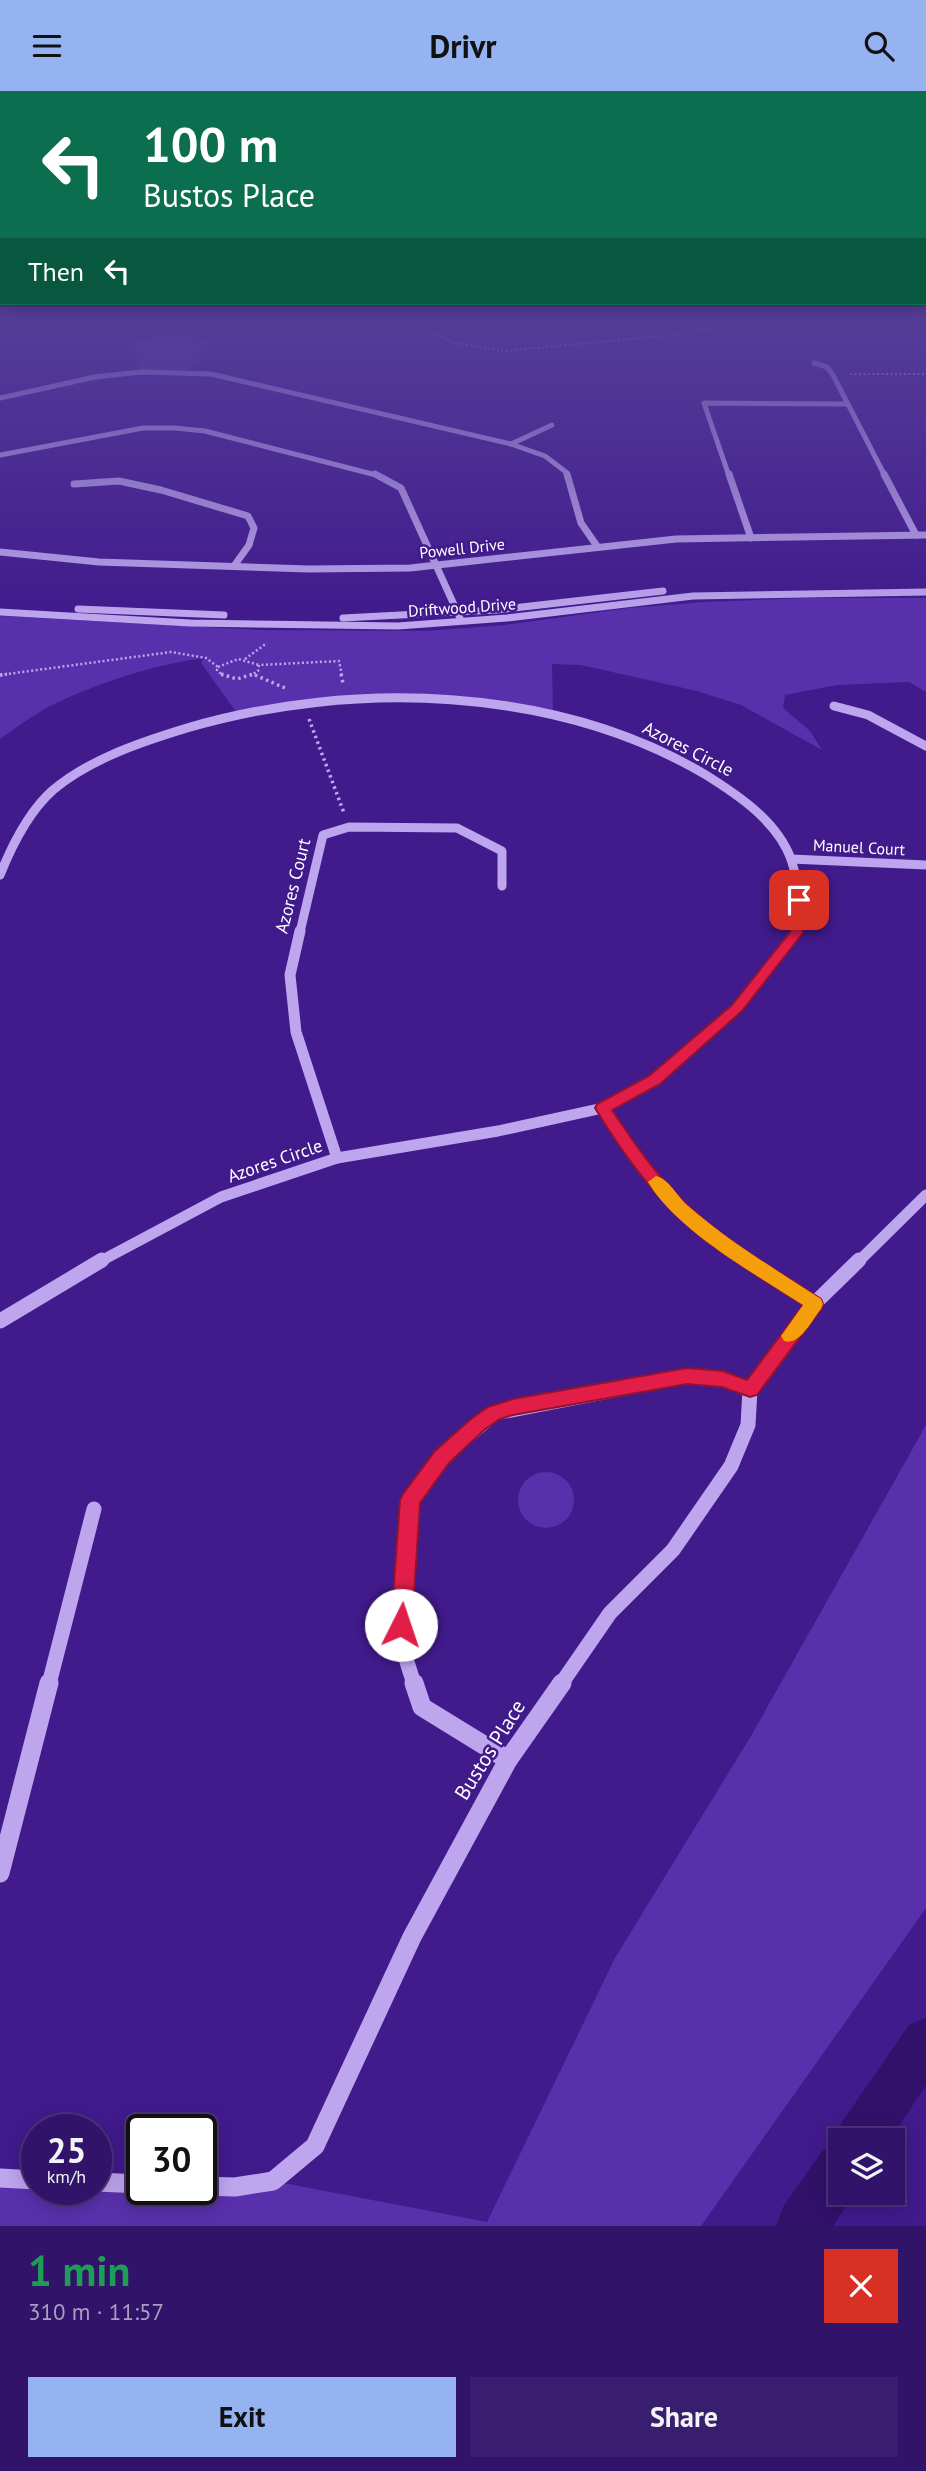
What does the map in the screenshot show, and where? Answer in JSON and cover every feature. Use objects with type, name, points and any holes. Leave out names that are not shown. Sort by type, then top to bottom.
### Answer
[{"type":"street","points":[[402,419],[511,444],[545,456],[566,472],[581,523],[597,546]]},
{"type":"street","points":[[709,419],[751,538]]},
{"type":"street","points":[[856,419],[916,535]]},
{"type":"street","points":[[511,444],[552,425]]},
{"type":"street","points":[[0,456],[143,428],[205,431],[378,475],[401,488],[456,612],[463,622]]},
{"type":"street","points":[[74,484],[118,481],[161,490],[248,516],[254,528],[249,545],[234,566]]},
{"type":"street","name":"Powell Drive","points":[[0,552],[99,562],[309,569],[437,566],[676,539],[926,535]]},
{"type":"street","name":"Driftwood Drive","points":[[0,605],[336,618],[456,612],[680,589],[926,585]]},
{"type":"street","name":"Driftwood Drive","points":[[0,612],[190,623],[337,626],[463,622],[693,596],[796,592],[926,592]]},
{"type":"street","name":"Azores Circle","points":[[0,875],[16,837],[52,791],[91,766],[143,741],[204,723],[303,703],[422,697],[518,707],[622,736],[690,766],[735,793],[776,831],[791,859],[799,900],[797,933],[737,1008],[655,1080],[603,1108],[498,1131],[337,1158],[221,1197],[94,1264],[0,1321]]},
{"type":"street","points":[[834,706],[867,715],[926,746]]},
{"type":"street","name":"Azores Court","points":[[337,1158],[296,1032],[289,975],[323,835],[349,827],[457,828],[502,851],[502,886]]},
{"type":"street","name":"Manuel Court","points":[[791,859],[926,865]]},
{"type":"street","points":[[603,1108],[640,1164],[678,1207],[714,1238],[814,1304]]},
{"type":"street","points":[[508,1760],[422,1707],[407,1662],[401,1625],[410,1500],[442,1457],[477,1425],[495,1413],[687,1376],[723,1379],[750,1389],[814,1304],[926,1195]]},
{"type":"street","name":"Bustos Place","points":[[217,2186],[235,2187],[273,2181],[315,2145],[412,1937],[508,1760],[610,1613],[673,1550],[731,1467],[748,1425],[750,1389]]},
{"type":"street","points":[[0,1873],[94,1509]]},
{"type":"street","points":[[0,2178],[21,2179]]},
{"type":"path","points":[[0,675],[171,652],[206,658],[218,667],[217,670],[222,676],[242,679],[258,671],[259,665]]},
{"type":"path","points":[[218,667],[226,661],[239,659],[250,660],[259,665],[339,661],[345,700]]},
{"type":"path","points":[[303,703],[349,827]]},
{"type":"shaded area","points":[[805,598],[926,598],[926,692],[909,682],[837,685],[785,695],[783,708],[810,731],[822,750],[741,705],[697,691],[581,665],[552,664],[553,715],[422,697],[345,700],[239,716],[201,663],[204,658],[145,670],[87,690],[44,710],[0,739],[0,616],[259,630],[427,631],[504,625],[629,608]]},
{"type":"shaded area","points":[[926,1425],[926,1908],[701,2226],[0,2226],[0,2178],[21,2184],[21,2205],[112,2205],[112,2189],[126,2189],[126,2205],[217,2205],[217,2187],[273,2181],[487,2222],[615,1958],[751,1736]]},
{"type":"shaded area","points":[[546,1472],[561,1477],[569,1485],[574,1500],[569,1515],[561,1523],[546,1528],[531,1523],[523,1515],[518,1500],[523,1485],[531,1477]]},
{"type":"waterway","points":[[868,2128],[926,2042]]},
{"type":"waterway","points":[[802,2226],[828,2187]]},
{"type":"slow traffic","points":[[656,1182],[678,1207],[714,1238],[814,1304],[790,1336]]},
{"type":"route","points":[[401,1625],[410,1500],[442,1457],[477,1425],[495,1413],[513,1407],[687,1376],[723,1379],[750,1389],[814,1304],[714,1238],[678,1207],[640,1164],[603,1108],[655,1080],[737,1008],[797,933],[799,900]]}]
